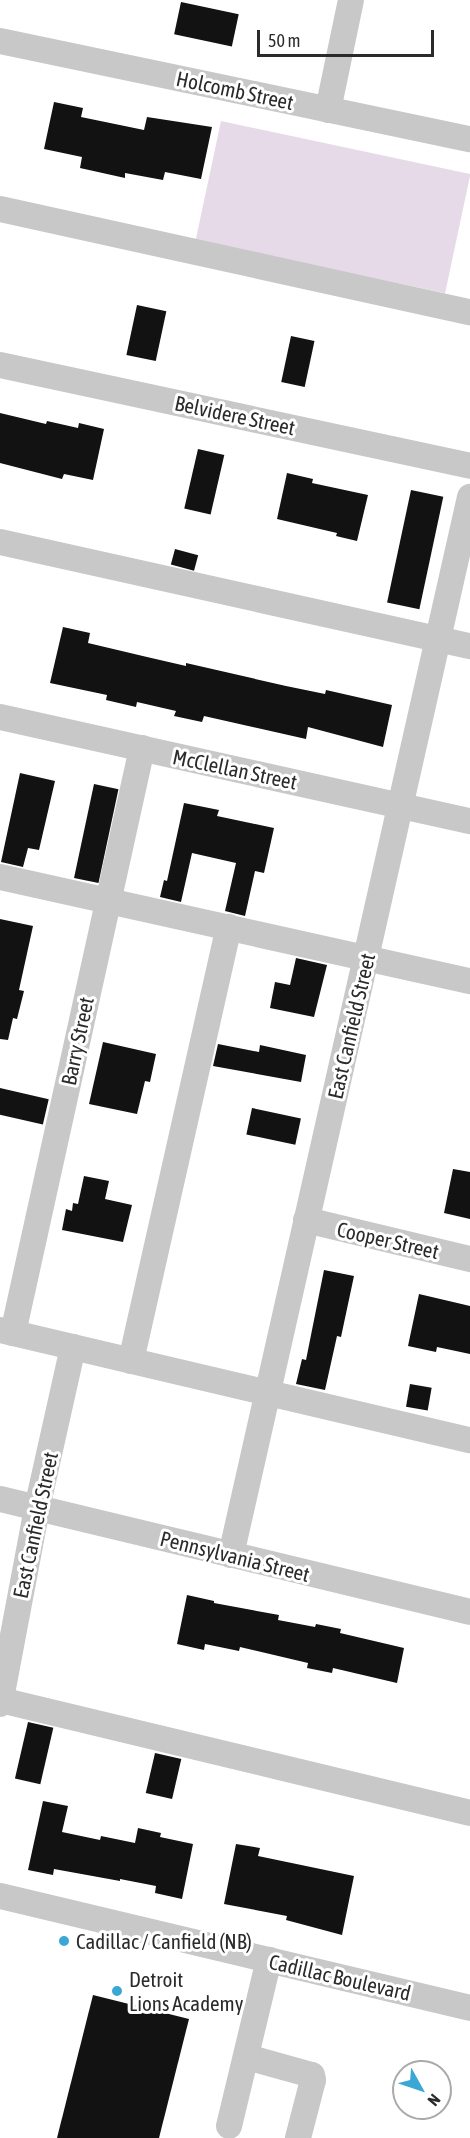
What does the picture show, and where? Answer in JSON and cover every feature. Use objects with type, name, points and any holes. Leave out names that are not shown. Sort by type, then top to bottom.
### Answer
[{"type":"street","points":[[328,110],[351,0]]},
{"type":"street","name":"Holcomb Street","points":[[0,41],[470,139]]},
{"type":"street","points":[[0,209],[470,312]]},
{"type":"street","name":"Belvidere Street","points":[[0,365],[470,466]]},
{"type":"street","name":"East Canfield Street","points":[[231,1555],[470,497]]},
{"type":"street","points":[[0,542],[470,646]]},
{"type":"street","name":"McClellan Street","points":[[1,722],[142,748],[470,820]]},
{"type":"street","name":"Barry Street","points":[[7,1332],[142,748]]},
{"type":"street","points":[[0,877],[470,981]]},
{"type":"street","points":[[131,1361],[229,927]]},
{"type":"street","name":"Cooper Street","points":[[306,1221],[470,1259]]},
{"type":"street","points":[[7,1332],[470,1440]]},
{"type":"street","name":"East Canfield Street","points":[[0,1701],[37,1508],[73,1347]]},
{"type":"street","name":"Pennsylvania Street","points":[[0,1499],[470,1612]]},
{"type":"street","points":[[0,1701],[470,1813]]},
{"type":"street","name":"Cadillac Boulevard","points":[[0,1896],[470,2008]]},
{"type":"street","points":[[229,2126],[269,1960]]},
{"type":"street","points":[[247,2057],[312,2075],[313,2080],[298,2138]]},
{"type":"shaded area","points":[[221,121],[470,174],[445,293],[196,240]]},
{"type":"building","points":[[181,2],[239,14],[232,47],[174,34]]},
{"type":"building","points":[[54,102],[83,108],[81,117],[144,130],[147,117],[212,127],[201,179],[165,172],[163,180],[125,173],[125,178],[80,168],[82,157],[44,149]]},
{"type":"building","points":[[137,305],[166,311],[156,361],[126,355]]},
{"type":"building","points":[[291,336],[314,341],[305,387],[281,382]]},
{"type":"building","points":[[0,413],[46,424],[47,421],[78,428],[79,423],[104,429],[93,480],[64,474],[62,479],[0,463]]},
{"type":"building","points":[[198,449],[224,455],[211,515],[184,508]]},
{"type":"building","points":[[287,473],[313,479],[312,483],[368,495],[357,541],[336,536],[337,533],[277,519]]},
{"type":"building","points":[[411,490],[443,497],[419,609],[387,602]]},
{"type":"building","points":[[175,549],[198,555],[194,571],[171,564]]},
{"type":"building","points":[[63,627],[90,633],[88,643],[147,657],[186,666],[186,663],[325,694],[326,690],[392,705],[383,747],[308,727],[306,739],[204,716],[202,722],[174,716],[176,711],[137,702],[136,707],[106,700],[107,695],[50,683]]},
{"type":"building","points":[[20,773],[55,781],[39,850],[28,848],[23,867],[1,862]]},
{"type":"building","points":[[94,784],[118,789],[98,883],[74,878]]},
{"type":"building","points":[[184,803],[219,810],[217,816],[274,828],[264,873],[255,871],[245,916],[225,911],[236,863],[192,853],[181,902],[160,897],[164,880],[167,881]]},
{"type":"building","points":[[0,919],[33,926],[19,990],[24,991],[17,1019],[13,1018],[8,1040],[0,1039]]},
{"type":"building","points":[[296,958],[327,965],[314,1017],[270,1008],[275,982],[290,985]]},
{"type":"building","points":[[103,1042],[156,1054],[150,1082],[145,1081],[137,1114],[89,1104]]},
{"type":"building","points":[[218,1044],[259,1052],[260,1045],[306,1055],[301,1082],[213,1066]]},
{"type":"building","points":[[0,1088],[49,1099],[43,1125],[0,1115]]},
{"type":"building","points":[[252,1108],[301,1118],[295,1145],[246,1134]]},
{"type":"building","points":[[453,1169],[470,1172],[470,1219],[444,1213]]},
{"type":"building","points":[[84,1176],[109,1181],[105,1199],[132,1205],[123,1242],[62,1230],[66,1209],[72,1211],[73,1203],[78,1204]]},
{"type":"building","points":[[324,1270],[354,1276],[341,1337],[337,1336],[325,1390],[296,1384],[302,1359],[306,1360]]},
{"type":"building","points":[[419,1294],[470,1306],[470,1354],[437,1347],[436,1352],[408,1346]]},
{"type":"building","points":[[410,1384],[432,1388],[428,1410],[406,1407]]},
{"type":"building","points":[[187,1595],[214,1601],[214,1603],[279,1615],[278,1620],[341,1629],[340,1633],[404,1648],[397,1683],[333,1668],[332,1673],[307,1668],[308,1663],[240,1647],[239,1651],[205,1644],[204,1650],[177,1644]]},
{"type":"building","points":[[28,1722],[53,1728],[40,1784],[15,1779]]},
{"type":"building","points":[[155,1753],[181,1759],[172,1799],[146,1793]]},
{"type":"building","points":[[43,1801],[68,1806],[62,1832],[100,1840],[101,1836],[135,1843],[138,1828],[161,1833],[160,1837],[193,1844],[182,1899],[155,1893],[156,1886],[120,1879],[120,1881],[54,1869],[53,1875],[28,1870]]},
{"type":"building","points":[[236,1844],[260,1848],[258,1856],[354,1876],[342,1935],[286,1920],[287,1916],[224,1904]]},
{"type":"building","points":[[93,1995],[189,2019],[159,2138],[57,2138]]},
{"type":"place","name":"Cadillac / Canfield (NB)","points":[[64,1941]]},
{"type":"place","name":"Detroit Lions Academy","points":[[117,1991]]}]
